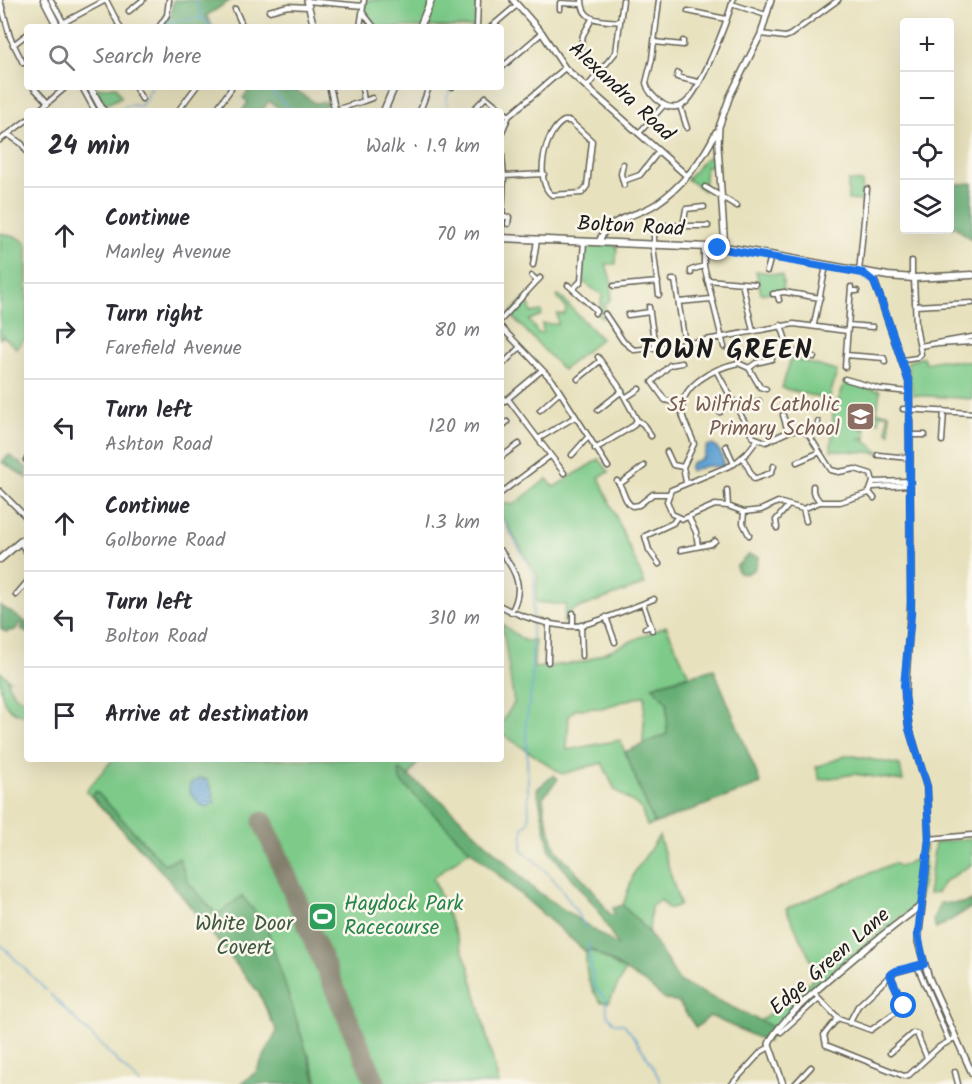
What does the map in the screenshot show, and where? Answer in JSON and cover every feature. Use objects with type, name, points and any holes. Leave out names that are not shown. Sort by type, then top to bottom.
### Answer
[{"type":"main road","points":[[44,0],[57,24]]},
{"type":"main road","points":[[421,24],[431,0]]},
{"type":"main road","points":[[599,242],[612,222],[656,204],[687,176],[706,153],[719,127],[730,96],[761,34],[771,0]]},
{"type":"main road","name":"Alexandra Road","points":[[515,2],[542,33],[566,68],[687,176]]},
{"type":"main road","points":[[307,3],[313,24]]},
{"type":"main road","points":[[92,90],[102,108]]},
{"type":"main road","points":[[331,90],[335,108]]},
{"type":"main road","points":[[385,108],[393,90]]},
{"type":"main road","points":[[719,127],[725,248]]},
{"type":"main road","points":[[706,153],[714,153],[719,158]]},
{"type":"main road","name":"Bolton Road","points":[[504,238],[725,248],[872,274],[913,278],[972,275]]},
{"type":"main road","points":[[861,272],[874,282]]},
{"type":"main road","points":[[872,274],[903,360],[909,392],[907,409],[910,435],[911,614],[905,697],[909,728],[927,787],[929,839],[918,942],[924,964],[972,1073]]},
{"type":"main road","points":[[0,559],[24,539]]},
{"type":"main road","name":"Edge Green Lane","points":[[783,1084],[770,1047],[770,1041],[779,1026],[922,905]]},
{"type":"main road","points":[[908,916],[919,921]]},
{"type":"street","points":[[0,0],[13,45],[23,64]]},
{"type":"street","points":[[51,0],[65,24],[106,0],[118,24]]},
{"type":"street","points":[[130,0],[134,6]]},
{"type":"street","points":[[129,11],[143,0]]},
{"type":"street","points":[[161,24],[167,15],[170,0]]},
{"type":"street","points":[[360,24],[363,0]]},
{"type":"street","points":[[477,24],[478,0]]},
{"type":"street","points":[[587,87],[616,54],[623,0]]},
{"type":"street","points":[[659,0],[654,42],[645,83],[652,94],[664,105],[680,106],[690,98],[732,2],[766,15]]},
{"type":"street","points":[[761,34],[785,37],[790,35],[838,0]]},
{"type":"street","points":[[494,24],[515,2]]},
{"type":"street","points":[[560,9],[560,3],[582,2],[585,13],[592,19],[620,22]]},
{"type":"street","points":[[269,10],[307,3],[363,6]]},
{"type":"street","points":[[235,9],[242,24]]},
{"type":"street","points":[[688,11],[726,19]]},
{"type":"street","points":[[362,12],[372,24]]},
{"type":"street","points":[[582,46],[583,35],[592,19]]},
{"type":"street","points":[[504,65],[542,33]]},
{"type":"street","points":[[13,45],[24,37]]},
{"type":"street","points":[[654,42],[683,45],[683,41]]},
{"type":"street","points":[[504,128],[509,117],[566,68]]},
{"type":"street","points":[[678,73],[677,77],[698,82]]},
{"type":"street","points":[[36,90],[48,103]]},
{"type":"street","points":[[42,108],[63,90]]},
{"type":"street","points":[[84,90],[93,108]]},
{"type":"street","points":[[137,90],[142,96]]},
{"type":"street","points":[[180,108],[194,90]]},
{"type":"street","points":[[217,108],[230,90]]},
{"type":"street","points":[[362,90],[364,101]]},
{"type":"street","points":[[421,108],[428,90]]},
{"type":"street","points":[[475,108],[486,96],[499,108]]},
{"type":"street","points":[[341,108],[372,98]]},
{"type":"street","points":[[639,133],[664,105]]},
{"type":"street","points":[[680,106],[687,128]]},
{"type":"street","points":[[504,112],[509,117]]},
{"type":"street","points":[[570,121],[592,141],[585,190],[552,195],[546,191],[544,174],[548,137],[558,124],[570,121]]},
{"type":"street","points":[[0,140],[24,122]]},
{"type":"street","points":[[9,135],[24,147]]},
{"type":"street","points":[[623,164],[623,183],[641,174],[659,151]]},
{"type":"street","points":[[504,176],[544,174]]},
{"type":"street","points":[[705,187],[737,206]]},
{"type":"street","points":[[861,272],[867,189]]},
{"type":"street","points":[[683,226],[686,209],[702,205]]},
{"type":"street","points":[[504,215],[509,217],[508,224]]},
{"type":"street","points":[[659,295],[654,246],[654,230],[657,225],[708,226]]},
{"type":"street","points":[[533,266],[537,240]]},
{"type":"street","points":[[573,289],[581,281],[584,241]]},
{"type":"street","points":[[704,248],[704,267],[724,347]]},
{"type":"street","points":[[767,271],[771,256]]},
{"type":"street","points":[[903,360],[919,358],[920,346],[912,261]]},
{"type":"street","points":[[814,324],[826,266]]},
{"type":"street","points":[[691,270],[704,267]]},
{"type":"street","points":[[504,317],[538,280],[532,276]]},
{"type":"street","points":[[672,280],[675,280],[685,344]]},
{"type":"street","points":[[707,280],[755,284]]},
{"type":"street","points":[[617,283],[658,282]]},
{"type":"street","points":[[742,283],[753,331]]},
{"type":"street","points":[[568,285],[597,311]]},
{"type":"street","points":[[845,367],[851,289],[857,291]]},
{"type":"street","points":[[779,300],[775,294],[820,297]]},
{"type":"street","points":[[679,302],[711,299]]},
{"type":"street","points":[[850,301],[856,302]]},
{"type":"street","points":[[915,306],[972,303]]},
{"type":"street","points":[[628,315],[649,310],[656,346]]},
{"type":"street","points":[[605,314],[630,349],[685,344],[782,326],[814,324],[847,331]]},
{"type":"street","points":[[848,325],[873,327]]},
{"type":"street","points":[[782,326],[789,350],[811,354]]},
{"type":"street","points":[[504,330],[560,392],[608,467]]},
{"type":"street","points":[[920,346],[972,340]]},
{"type":"street","points":[[504,363],[520,347]]},
{"type":"street","points":[[846,355],[883,358]]},
{"type":"street","points":[[578,379],[585,376],[599,359],[622,391],[637,420],[644,424],[651,436]]},
{"type":"street","points":[[749,368],[756,363],[770,361]]},
{"type":"street","points":[[682,363],[672,363],[650,381],[665,400],[682,404]]},
{"type":"street","points":[[686,482],[683,467],[694,447],[682,404],[693,385],[738,363],[749,368],[760,387],[766,389]]},
{"type":"street","points":[[542,370],[506,399],[564,473]]},
{"type":"street","points":[[668,494],[669,508],[676,517],[689,518],[709,507],[728,506],[744,512],[761,510],[778,502],[803,508],[820,502],[835,504],[869,492],[873,484],[870,474],[860,470],[831,470],[818,453],[809,435],[802,430],[788,432],[766,442],[757,440],[750,434],[717,372]]},
{"type":"street","points":[[845,380],[880,389],[909,392]]},
{"type":"street","points":[[625,398],[639,388]]},
{"type":"street","points":[[598,410],[602,404],[622,391]]},
{"type":"street","points":[[542,410],[560,392]]},
{"type":"street","points":[[720,412],[719,407],[730,399]]},
{"type":"street","points":[[738,410],[755,401]]},
{"type":"street","points":[[907,409],[972,413]]},
{"type":"street","points":[[942,441],[944,411]]},
{"type":"street","points":[[538,439],[575,417]]},
{"type":"street","points":[[781,417],[788,432]]},
{"type":"street","points":[[595,448],[633,426],[637,420]]},
{"type":"street","points":[[809,435],[818,430],[818,422]]},
{"type":"street","points":[[910,435],[925,435]]},
{"type":"street","points":[[572,455],[588,437]]},
{"type":"street","points":[[643,469],[618,482],[626,501],[632,508],[652,494],[668,494],[676,486],[734,464],[743,458],[757,440]]},
{"type":"street","points":[[504,455],[519,444]]},
{"type":"street","points":[[726,446],[734,464]]},
{"type":"street","points":[[670,453],[673,465],[683,467]]},
{"type":"street","points":[[799,459],[818,453]]},
{"type":"street","points":[[879,455],[910,458]]},
{"type":"street","points":[[504,492],[550,456]]},
{"type":"street","points":[[743,458],[754,479],[775,469]]},
{"type":"street","points":[[552,472],[559,467]]},
{"type":"street","points":[[873,484],[910,483]]},
{"type":"street","points":[[811,487],[820,502]]},
{"type":"street","points":[[727,490],[728,506]]},
{"type":"street","points":[[0,491],[24,515]]},
{"type":"street","points":[[869,492],[875,498]]},
{"type":"street","points":[[777,528],[776,520],[788,506]]},
{"type":"street","points":[[803,508],[806,521]]},
{"type":"street","points":[[744,512],[743,523],[749,535]]},
{"type":"street","points":[[656,562],[645,536],[673,523],[676,517]]},
{"type":"street","points":[[689,518],[696,532],[698,546]]},
{"type":"street","points":[[681,550],[686,551],[715,541]]},
{"type":"street","points":[[20,542],[24,548]]},
{"type":"street","points":[[504,556],[515,572],[519,585],[518,596],[511,612]]},
{"type":"street","points":[[16,595],[24,586]]},
{"type":"street","points":[[504,608],[532,619],[581,625],[654,600]]},
{"type":"street","points":[[643,604],[651,628],[645,628]]},
{"type":"street","points":[[573,613],[573,625]]},
{"type":"street","points":[[606,617],[610,637],[615,642]]},
{"type":"street","points":[[548,662],[549,622]]},
{"type":"street","points":[[581,625],[582,656]]},
{"type":"street","points":[[548,653],[554,653]]},
{"type":"street","points":[[929,839],[972,835]]},
{"type":"street","points":[[849,1023],[858,1005],[890,975],[896,971],[924,964]]},
{"type":"street","points":[[917,966],[949,1041]]},
{"type":"street","points":[[817,995],[838,1018],[871,1030],[904,1006],[890,975]]},
{"type":"street","name":"Edge Green Lane","points":[[782,1032],[817,995]]},
{"type":"street","points":[[838,1018],[824,1035],[826,1045],[904,1076],[909,1075],[927,1058],[956,1038]]},
{"type":"street","points":[[890,1053],[913,1032],[917,1034],[927,1058]]},
{"type":"street","points":[[732,1084],[738,1082],[761,1052],[770,1047]]},
{"type":"street","points":[[795,1084],[808,1068]]},
{"type":"street","points":[[955,1072],[958,1084]]},
{"type":"green space","points":[[173,0],[231,0],[206,16],[211,24],[164,24],[171,14]]},
{"type":"green space","points":[[365,0],[477,0],[476,24],[374,24],[364,12]]},
{"type":"green space","points":[[97,90],[118,90],[121,97],[105,105]]},
{"type":"green space","points":[[249,90],[280,92],[296,90],[315,103],[327,102],[325,108],[278,108],[269,101],[264,108],[244,108],[248,102],[243,98]]},
{"type":"green space","points":[[712,155],[718,165],[706,166],[704,191],[687,179],[705,159]]},
{"type":"green space","points":[[848,181],[862,182],[862,201],[848,200]]},
{"type":"green space","points":[[972,183],[972,240],[954,226],[954,185]]},
{"type":"green space","points":[[0,233],[19,238],[24,242],[24,340],[16,348],[3,336],[0,339]]},
{"type":"green space","points":[[584,241],[617,246],[616,264],[606,264],[612,284],[611,299],[604,306],[607,312],[602,318],[599,315],[602,295],[582,281]]},
{"type":"green space","points":[[756,271],[782,275],[784,290],[761,294]]},
{"type":"green space","points":[[559,295],[601,339],[563,370],[510,314],[523,300],[530,306],[531,313],[541,311],[542,315],[529,320],[538,333],[543,333],[542,324],[558,324],[557,314],[565,314],[566,308],[557,297]]},
{"type":"green space","points":[[923,357],[926,363],[940,360],[972,362],[972,399],[913,395],[907,362]]},
{"type":"green space","points":[[791,358],[837,371],[829,400],[782,388]]},
{"type":"green space","name":"St Wilfrids Catholic Primary School","points":[[845,382],[880,391],[877,412],[889,413],[890,433],[887,431],[888,414],[880,414],[879,422],[873,418],[876,413],[866,413],[865,428],[858,428],[866,430],[866,440],[864,437],[857,439],[864,440],[881,453],[831,450],[833,414]]},
{"type":"green space","points":[[9,455],[24,466],[24,476],[2,462]]},
{"type":"green space","points":[[599,459],[609,472],[599,477],[645,584],[570,611],[569,623],[563,622],[566,605],[536,602],[537,575],[504,520],[504,503],[513,505],[547,479],[554,487]]},
{"type":"green space","points":[[748,555],[759,557],[754,570],[745,574],[739,573],[736,567]]},
{"type":"green space","points":[[0,605],[24,621],[24,631],[20,623],[15,630],[6,632],[1,629]]},
{"type":"green space","points":[[504,625],[525,641],[535,640],[534,668],[583,662],[666,626],[689,675],[653,686],[667,702],[667,734],[643,744],[645,695],[602,708],[576,709],[569,716],[567,750],[620,740],[654,824],[647,826],[641,808],[615,790],[602,763],[562,774],[504,735],[504,719],[514,703]]},
{"type":"green space","points":[[714,669],[761,784],[654,824],[625,752],[667,734],[667,702],[652,686]]},
{"type":"green space","points":[[0,672],[10,680],[7,680],[14,694],[24,699],[24,715],[7,706],[1,687]]},
{"type":"green space","points":[[848,755],[900,765],[903,781],[854,774],[820,780],[816,767]]},
{"type":"green space","name":"Haydock Park Racecourse","points":[[110,762],[418,762],[404,784],[470,850],[433,878],[469,967],[499,1084],[319,1084],[309,1055],[279,1019],[272,1023],[259,993],[167,877],[86,791]]},
{"type":"green space","points":[[399,769],[442,801],[535,890],[618,946],[596,907],[550,852],[537,789],[554,775],[558,779],[543,797],[545,814],[556,850],[594,891],[610,915],[614,914],[613,908],[623,905],[649,933],[680,982],[775,1028],[767,1042],[710,1016],[696,1028],[679,1003],[664,999],[647,984],[591,949],[586,952],[470,850],[400,781]]},
{"type":"green space","name":"White Door Covert","points":[[96,791],[164,864],[179,858],[188,882],[217,915],[242,896],[266,925],[317,1084],[241,1084],[256,1072],[277,1031],[259,993],[167,877],[91,796]]},
{"type":"green space","points":[[659,836],[680,905],[668,909],[661,900],[651,906],[649,933],[623,905],[634,873]]},
{"type":"green space","points":[[925,837],[925,869],[919,902],[814,990],[775,1028],[760,1021],[818,975],[786,909],[894,863],[900,867],[918,858]]},
{"type":"green space","points":[[972,838],[972,864],[944,882],[937,893],[928,894],[935,843]]},
{"type":"green space","points":[[972,900],[972,907],[936,929],[933,920],[940,903],[965,903]]},
{"type":"green space","points":[[590,949],[625,971],[609,1002],[601,1002],[590,984],[586,952]]},
{"type":"water","points":[[711,445],[721,454],[722,467],[706,466],[691,471],[689,469],[691,463],[703,458],[707,446]]},
{"type":"water","points":[[200,778],[207,780],[213,793],[214,803],[208,807],[201,806],[189,791],[190,784]]},
{"type":"waterway","points":[[195,0],[203,18],[209,24]]},
{"type":"waterway","points":[[167,24],[169,21],[203,18]]},
{"type":"waterway","points":[[124,108],[129,105],[141,106],[150,90]]},
{"type":"waterway","points":[[269,90],[290,108]]},
{"type":"waterway","points":[[448,108],[446,100],[450,90]]},
{"type":"waterway","points":[[504,521],[534,576],[533,617]]},
{"type":"waterway","points":[[532,622],[532,686],[526,721],[529,821],[523,828],[522,851],[543,868],[559,886],[586,928]]},
{"type":"waterway","points":[[588,943],[594,987],[606,999],[607,1014],[614,1023],[624,1024],[650,1062],[661,1084]]},
{"type":"waterway","points":[[0,944],[46,990]]},
{"type":"waterway","points":[[50,994],[140,1084]]},
{"type":"runway","points":[[263,822],[376,1084]]},
{"type":"place","name":"St Wilfrids Catholic Primary School","points":[[861,417]]},
{"type":"place","name":"Haydock Park Racecourse","points":[[323,916]]},
{"type":"district","name":"TOWN GREEN","points":[[726,350]]},
{"type":"route","points":[[718,248],[737,249],[863,273],[874,282],[883,302],[907,373],[910,409],[911,614],[904,686],[905,708],[927,787],[929,839],[918,935],[924,964],[896,971],[890,975],[904,1006]]}]
